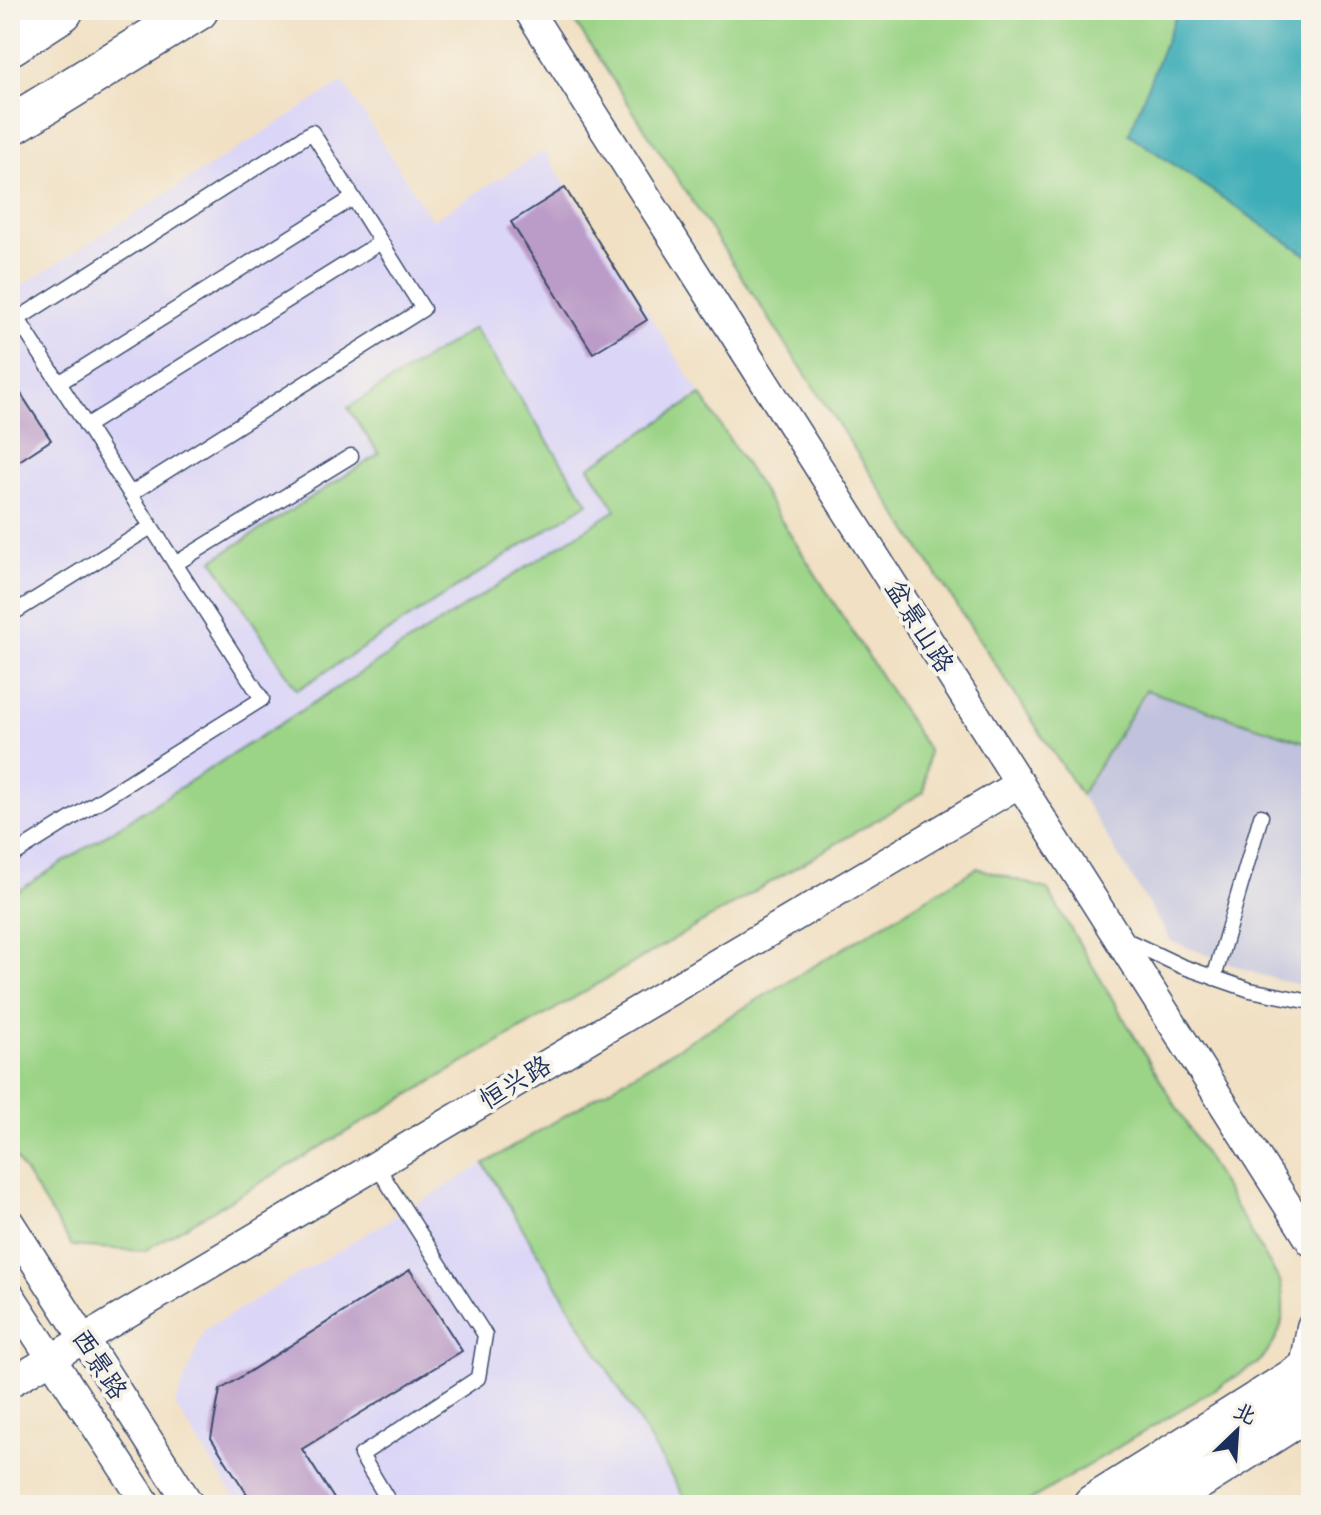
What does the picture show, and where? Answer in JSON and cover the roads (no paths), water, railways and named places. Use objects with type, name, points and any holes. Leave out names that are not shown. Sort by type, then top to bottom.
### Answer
[{"type":"highway","points":[[10,43],[60,12]]},
{"type":"main road","points":[[10,126],[198,10]]},
{"type":"main road","points":[[1093,1505],[1308,1383]]},
{"type":"main road","points":[[1158,1505],[1308,1383]]},
{"type":"street","name":"盆景山路","points":[[528,10],[1310,1238]]},
{"type":"street","name":"恒兴路","points":[[10,1383],[1020,783]]},
{"type":"street","name":"西景路","points":[[10,1223],[190,1505]]},
{"type":"street","name":"西景路","points":[[10,1295],[147,1505]]},
{"type":"street","points":[[1308,1383],[1311,1327]]},
{"type":"lane","points":[[10,857],[262,699],[86,426],[59,383],[14,322],[312,132],[423,309],[130,494]]},
{"type":"lane","points":[[59,383],[353,198]]},
{"type":"lane","points":[[86,426],[381,242]]},
{"type":"lane","points":[[175,564],[351,456]]},
{"type":"lane","points":[[10,615],[151,527]]},
{"type":"lane","points":[[1214,978],[1261,816]]},
{"type":"lane","points":[[1116,935],[1214,978],[1250,990],[1311,1002]]},
{"type":"lane","points":[[376,1165],[485,1335],[478,1378],[361,1455],[391,1505]]},
{"type":"water","points":[[1178,10],[1311,10],[1311,258],[1129,134]]}]
